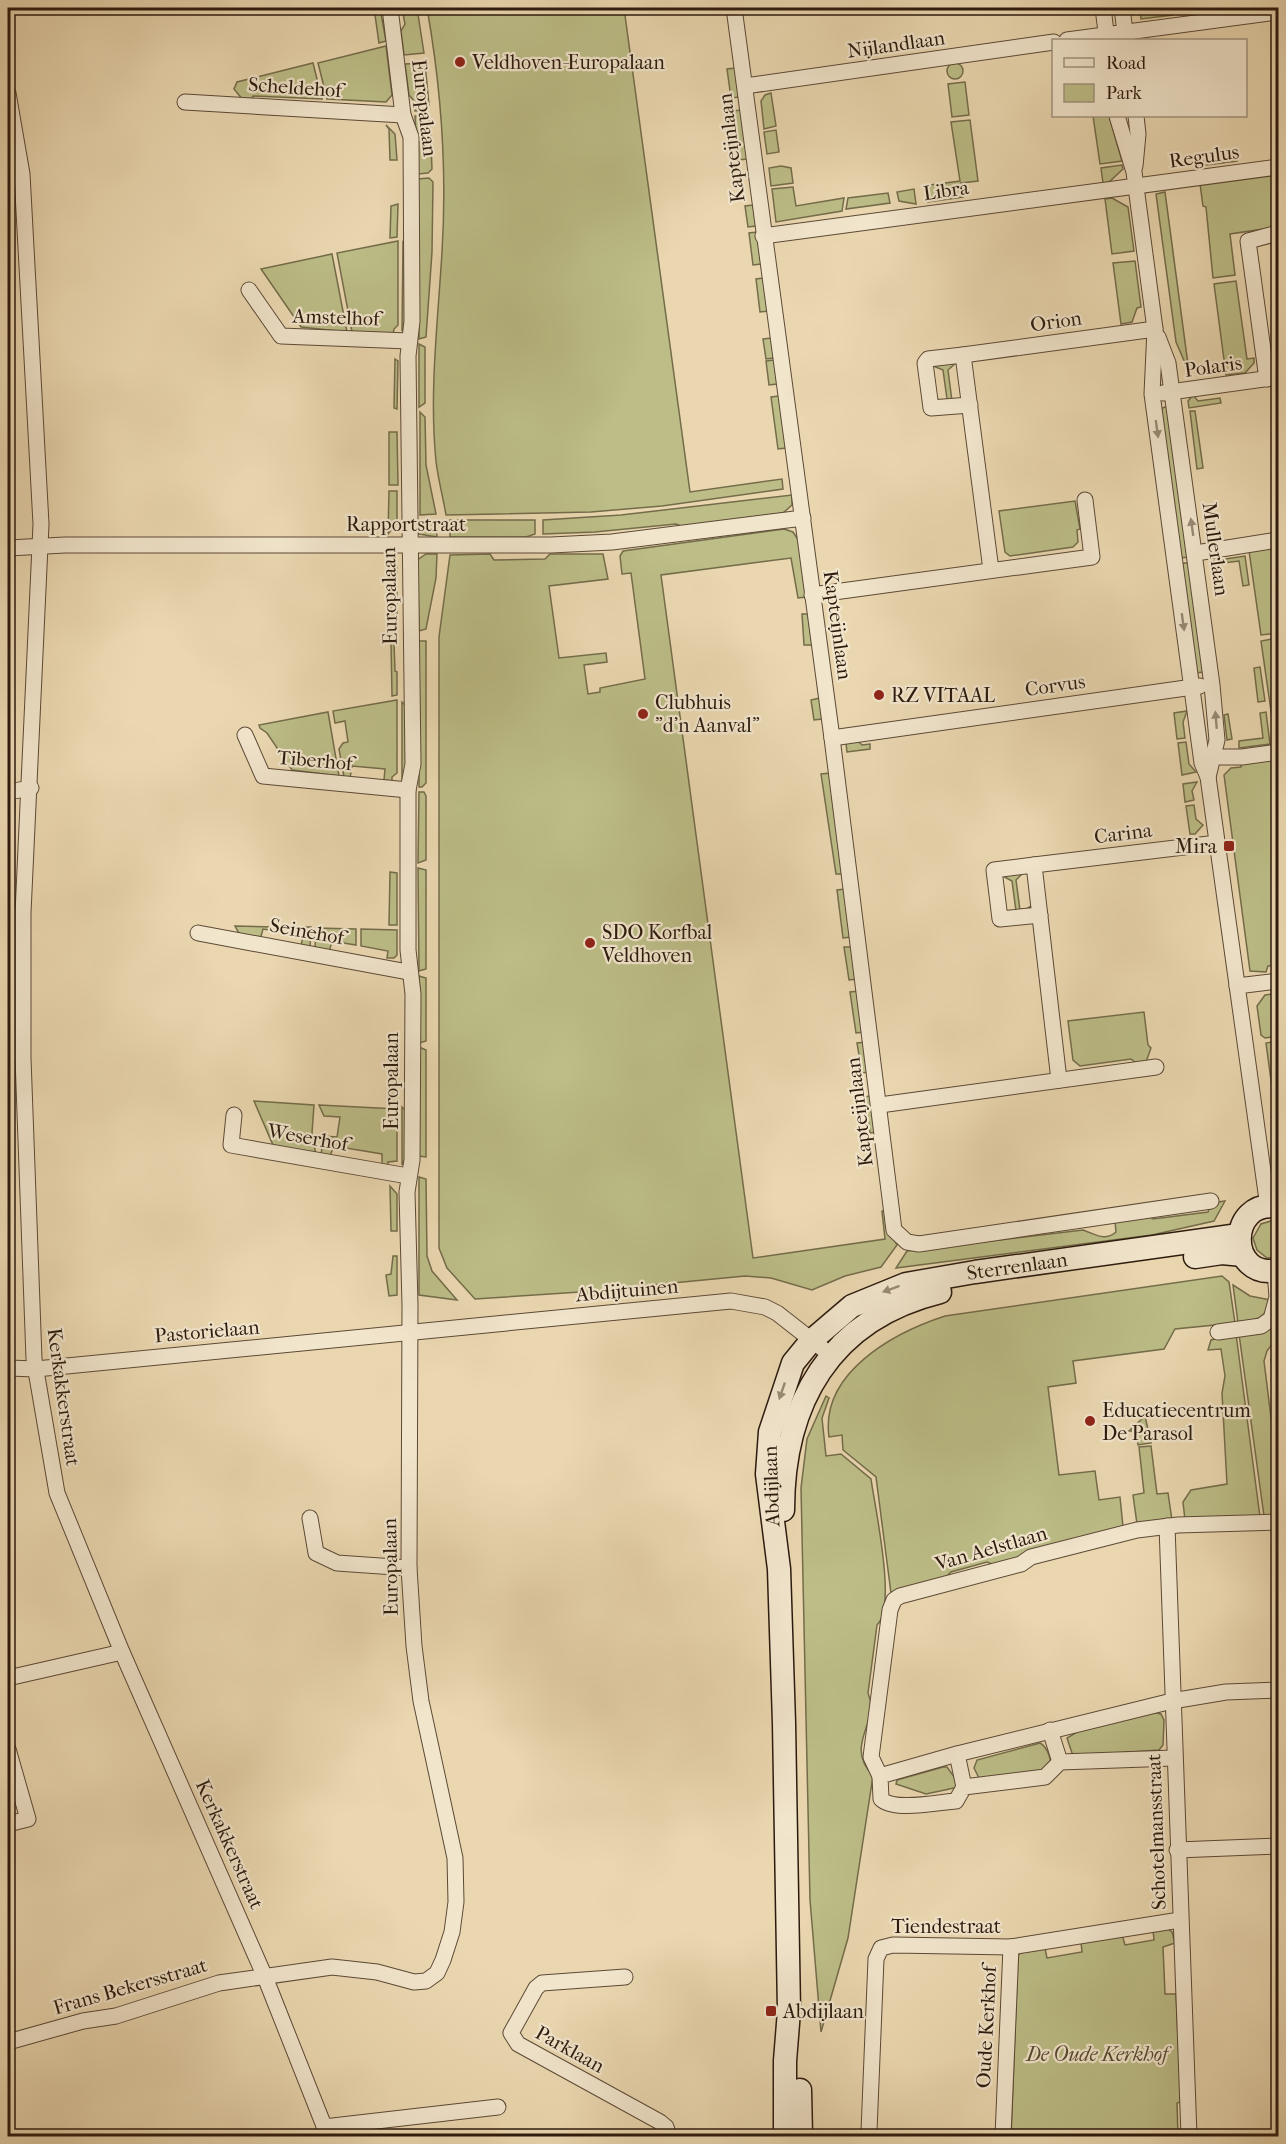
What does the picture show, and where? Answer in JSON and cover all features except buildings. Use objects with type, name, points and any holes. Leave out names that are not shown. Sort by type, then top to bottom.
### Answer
[{"type":"street","name":"Europalaan","points":[[265,1977],[332,1967],[377,1972],[414,1982],[426,1981],[437,1973],[443,1960],[452,1932],[456,1902],[454,1858],[421,1701],[414,1646],[409,1568],[408,1176],[412,1160],[413,994],[408,972],[408,790],[413,764],[409,545],[409,341],[412,321],[411,137],[403,115],[390,8]]},
{"type":"street","name":"Kapteijnlaan","points":[[734,8],[832,738],[894,1230],[907,1242]]},
{"type":"street","points":[[1102,8],[1107,38]]},
{"type":"street","points":[[1122,8],[1126,36]]},
{"type":"street","points":[[1087,39],[1126,36],[1218,14],[1278,12]]},
{"type":"street","name":"Nijlandlaan","points":[[745,86],[1052,42]]},
{"type":"street","name":"Kerkakkerstraat","points":[[8,93],[22,174],[31,304],[41,546],[31,788],[23,913],[23,1058],[36,1369],[57,1493],[122,1652],[265,1977],[326,2132],[384,2118],[398,2119],[498,2107]]},
{"type":"street","name":"Scheldehof","points":[[185,102],[403,115]]},
{"type":"street","name":"Mullerlaan","points":[[1117,117],[1135,179],[1155,329],[1152,394],[1202,763],[1208,777],[1237,986],[1273,1207]]},
{"type":"street","name":"Mullerlaan","points":[[1135,179],[1138,135],[1136,117]]},
{"type":"street","name":"Regulus","points":[[1135,179],[1278,167]]},
{"type":"street","name":"Libra","points":[[763,236],[1135,179]]},
{"type":"street","points":[[1273,378],[1248,241],[1278,233]]},
{"type":"street","name":"Amstelhof","points":[[249,290],[281,336],[409,341]]},
{"type":"street","name":"Mullerlaan","points":[[1155,329],[1168,363],[1173,392],[1212,685],[1217,740],[1208,777]]},
{"type":"street","name":"Orion","points":[[970,405],[931,408],[925,363],[928,359],[1155,329]]},
{"type":"street","points":[[963,355],[991,570]]},
{"type":"street","name":"Polaris","points":[[1152,394],[1273,378]]},
{"type":"street","points":[[812,595],[1092,557],[1085,500]]},
{"type":"street","name":"Rapportstraat","points":[[8,548],[41,546],[526,546],[612,542],[803,518]]},
{"type":"street","points":[[1196,553],[1278,540]]},
{"type":"street","name":"Corvus","points":[[832,738],[1212,685]]},
{"type":"street","name":"Tiberhof","points":[[245,735],[263,776],[408,790]]},
{"type":"street","points":[[1212,757],[1242,757],[1278,752]]},
{"type":"street","points":[[8,792],[31,788]]},
{"type":"street","name":"Carina","points":[[1040,915],[1000,920],[994,870],[1217,843]]},
{"type":"street","points":[[1034,865],[1059,1080]]},
{"type":"street","points":[[8,908],[23,913]]},
{"type":"street","name":"Seinehof","points":[[198,933],[408,972]]},
{"type":"street","points":[[1237,986],[1278,981]]},
{"type":"street","points":[[8,1054],[23,1058]]},
{"type":"street","points":[[880,1105],[1156,1067]]},
{"type":"street","name":"Weserhof","points":[[234,1115],[231,1145],[408,1176]]},
{"type":"street","name":"Sterrenlaan","points":[[907,1242],[919,1244],[1211,1201]]},
{"type":"street","points":[[1218,1332],[1261,1326],[1271,1319],[1277,1297],[1277,1271],[1254,1266],[1241,1245],[1248,1216],[1273,1207]]},
{"type":"street","name":"Sterrenlaan","points":[[811,1341],[852,1306],[906,1284],[975,1272],[1241,1245]]},
{"type":"street","name":"Sterrenlaan","points":[[832,1356],[875,1319],[910,1299],[956,1288],[1222,1253],[1241,1245]]},
{"type":"street","name":"Abdijtuinen","points":[[410,1333],[731,1301],[765,1307],[832,1356]]},
{"type":"street","name":"Pastorielaan","points":[[8,1368],[36,1369],[410,1333]]},
{"type":"street","name":"Abdijlaan","points":[[779,1569],[767,1474],[770,1432],[793,1363],[811,1341]]},
{"type":"street","name":"Abdijlaan","points":[[785,2136],[785,2061],[789,2011],[779,1569],[787,1447],[798,1413],[815,1377],[832,1356]]},
{"type":"street","points":[[310,1518],[316,1553],[336,1563],[409,1568]]},
{"type":"street","name":"Van Aelstlaan","points":[[879,1776],[871,1757],[890,1610],[894,1600],[900,1596],[1022,1564],[1032,1557],[1137,1530],[1167,1526],[1278,1522]]},
{"type":"street","name":"Schotelmansstraat","points":[[1167,1526],[1189,2136]]},
{"type":"street","points":[[8,1678],[122,1652]]},
{"type":"street","points":[[957,1754],[964,1787],[956,1801],[898,1806],[886,1804],[881,1799],[879,1776],[957,1754],[1172,1701],[1226,1692],[1278,1690]]},
{"type":"street","points":[[1050,1730],[1060,1762]]},
{"type":"street","points":[[8,1749],[28,1819],[8,1824]]},
{"type":"street","points":[[964,1787],[1045,1777],[1060,1762],[1174,1758]]},
{"type":"street","points":[[1178,1850],[1278,1846]]},
{"type":"street","name":"Oude Kerkhof","points":[[1003,2136],[1011,1947],[1180,1920]]},
{"type":"street","name":"Tiendestraat","points":[[869,2131],[876,1959],[881,1948],[893,1945],[1011,1947]]},
{"type":"street","name":"Frans Bekersstraat","points":[[8,2042],[84,2021],[116,2016],[171,2000],[201,1987],[265,1977]]},
{"type":"street","name":"Parklaan","points":[[626,1977],[542,1983],[536,1988],[511,2033],[518,2044],[660,2122],[666,2127],[669,2136]]},
{"type":"street","name":"Abdijlaan","points":[[789,2011],[799,2061],[801,2136]]},
{"type":"green space","points":[[374,8],[380,8],[386,41],[379,43]]},
{"type":"green space","points":[[402,8],[417,8],[424,53],[404,55],[401,31],[405,24]]},
{"type":"green space","points":[[427,8],[624,8],[690,492],[782,479],[783,489],[662,506],[591,512],[446,515],[436,461],[433,409],[442,252],[443,160],[436,68]]},
{"type":"green space","points":[[1140,8],[1172,8],[1173,15],[1141,19]]},
{"type":"green space","points":[[386,46],[392,95],[386,102],[327,99],[318,63]]},
{"type":"green space","points":[[313,63],[322,99],[253,96],[251,101],[243,100],[234,89],[237,82]]},
{"type":"green space","points":[[425,63],[429,105],[425,110],[415,111],[414,101],[409,95],[405,64]]},
{"type":"green space","points":[[955,63],[963,71],[955,79],[947,71]]},
{"type":"green space","points":[[735,68],[739,97],[731,98],[727,69]]},
{"type":"green space","points":[[965,82],[969,115],[952,117],[948,84]]},
{"type":"green space","points":[[771,93],[776,126],[764,129],[761,101],[765,95]]},
{"type":"green space","points":[[741,110],[747,159],[739,160],[733,111]]},
{"type":"green space","points":[[415,116],[425,116],[430,121],[432,169],[428,173],[418,174]]},
{"type":"green space","points":[[1093,117],[1109,117],[1122,161],[1100,164]]},
{"type":"green space","points":[[970,120],[978,181],[961,183],[963,197],[928,202],[927,187],[930,185],[960,181],[951,122]]},
{"type":"green space","points":[[386,125],[395,134],[397,160],[390,160],[389,129]]},
{"type":"green space","points":[[776,130],[779,152],[767,154],[764,132]]},
{"type":"green space","points":[[1237,156],[1237,161],[1199,166],[1199,162]]},
{"type":"green space","points":[[1122,165],[1123,169],[1109,182],[1103,183],[1101,168]]},
{"type":"green space","points":[[781,166],[791,168],[793,183],[771,186],[769,168]]},
{"type":"green space","points":[[1278,175],[1278,227],[1230,234],[1235,275],[1213,278],[1206,207],[1203,206],[1200,184]]},
{"type":"green space","points":[[429,178],[433,182],[432,252],[426,337],[419,339],[418,179]]},
{"type":"green space","points":[[793,187],[796,206],[844,198],[842,211],[776,222],[772,189]]},
{"type":"green space","points":[[914,189],[916,204],[899,201],[897,192]]},
{"type":"green space","points":[[1165,192],[1189,372],[1176,342],[1156,194]]},
{"type":"green space","points":[[888,193],[890,203],[846,209],[848,198]]},
{"type":"green space","points":[[1112,198],[1128,207],[1134,251],[1112,254],[1105,199]]},
{"type":"green space","points":[[398,204],[397,237],[390,238],[391,206]]},
{"type":"green space","points":[[753,205],[756,226],[748,227],[745,206]]},
{"type":"green space","points":[[757,232],[761,264],[753,265],[749,233]]},
{"type":"green space","points":[[398,241],[398,325],[393,334],[352,332],[337,253]]},
{"type":"green space","points":[[403,242],[407,246],[407,322],[402,331]]},
{"type":"green space","points":[[332,254],[347,332],[301,327],[261,269]]},
{"type":"green space","points":[[1135,261],[1141,307],[1137,308],[1132,322],[1121,324],[1113,263]]},
{"type":"green space","points":[[763,278],[768,311],[760,312],[756,279]]},
{"type":"green space","points":[[1236,281],[1247,359],[1254,358],[1254,363],[1245,373],[1226,375],[1214,284]]},
{"type":"green space","points":[[771,338],[774,358],[766,359],[763,339]]},
{"type":"green space","points":[[419,344],[425,347],[425,403],[419,407]]},
{"type":"green space","points":[[395,359],[398,361],[397,409],[394,408]]},
{"type":"green space","points":[[774,360],[777,384],[769,385],[766,361]]},
{"type":"green space","points":[[958,361],[948,370],[952,401],[938,404],[937,399],[945,402],[947,399],[943,370],[931,365]]},
{"type":"green space","points":[[1193,395],[1198,401],[1220,398],[1221,403],[1189,408],[1188,401]]},
{"type":"green space","points":[[779,396],[786,448],[778,449],[771,397]]},
{"type":"green space","points":[[1168,407],[1191,557],[1178,558],[1160,409]]},
{"type":"green space","points":[[1190,411],[1195,411],[1203,468],[1197,469]]},
{"type":"green space","points":[[420,412],[425,417],[426,465],[436,514],[420,515]]},
{"type":"green space","points":[[389,432],[397,432],[398,485],[389,485]]},
{"type":"green space","points":[[389,491],[397,491],[397,523],[388,534]]},
{"type":"green space","points":[[792,495],[792,505],[783,513],[681,526],[676,524],[595,532],[543,534],[543,520],[621,515]]},
{"type":"green space","points":[[1075,501],[1080,529],[1077,530],[1078,542],[1073,547],[1010,556],[1005,552],[999,511]]},
{"type":"green space","points":[[450,520],[535,520],[535,534],[526,537],[450,537]]},
{"type":"green space","points":[[419,521],[436,521],[437,537],[419,534],[415,528],[419,527]]},
{"type":"green space","points":[[784,529],[793,532],[799,541],[806,597],[798,598],[791,558],[661,575],[753,1258],[885,1239],[882,1211],[888,1210],[892,1236],[897,1245],[881,1267],[845,1276],[812,1290],[771,1278],[745,1276],[631,1287],[597,1296],[580,1292],[475,1299],[447,1268],[439,1248],[439,637],[450,555],[490,554],[494,560],[545,559],[550,554],[603,554],[608,579],[549,586],[559,658],[606,653],[607,662],[584,665],[588,694],[600,692],[600,688],[645,679],[631,573],[622,574],[620,556],[623,551]]},
{"type":"green space","points":[[1278,547],[1278,633],[1261,635],[1249,551]]},
{"type":"green space","points":[[426,554],[437,554],[436,578],[426,629],[419,631],[418,587],[414,582],[416,561]]},
{"type":"green space","points":[[1245,556],[1249,585],[1243,586],[1239,561],[1215,564],[1216,590],[1212,561]]},
{"type":"green space","points":[[391,561],[397,566],[397,629],[391,629]]},
{"type":"green space","points":[[1192,562],[1204,672],[1195,673],[1179,564]]},
{"type":"green space","points":[[802,614],[808,614],[812,645],[804,645]]},
{"type":"green space","points":[[1278,638],[1278,724],[1273,725],[1261,641]]},
{"type":"green space","points":[[419,641],[426,641],[426,783],[422,787],[419,787]]},
{"type":"green space","points":[[391,643],[394,643],[395,671],[397,672],[397,695],[392,696]]},
{"type":"green space","points":[[1260,667],[1265,701],[1258,702],[1254,668]]},
{"type":"green space","points":[[820,698],[822,719],[814,720],[811,700]]},
{"type":"green space","points":[[397,700],[397,773],[392,777],[392,781],[384,780],[385,769],[352,766],[350,778],[344,777],[339,749],[343,743],[348,742],[345,721],[335,723],[333,711]]},
{"type":"green space","points":[[402,702],[407,707],[406,773],[402,778]]},
{"type":"green space","points":[[1187,711],[1183,722],[1185,738],[1177,739],[1174,713]]},
{"type":"green space","points":[[328,712],[339,776],[292,770],[259,725]]},
{"type":"green space","points":[[1266,712],[1270,744],[1239,748],[1239,741],[1263,738],[1260,713]]},
{"type":"green space","points":[[1228,714],[1232,739],[1227,740],[1224,715]]},
{"type":"green space","points":[[858,741],[862,745],[870,744],[870,749],[847,752],[846,743]]},
{"type":"green space","points":[[1186,742],[1189,764],[1196,772],[1182,775],[1178,743]]},
{"type":"green space","points":[[1278,758],[1278,965],[1268,966],[1266,972],[1250,971],[1224,775],[1231,768],[1241,767],[1241,763]]},
{"type":"green space","points":[[830,773],[843,874],[836,874],[821,774]]},
{"type":"green space","points":[[1197,782],[1192,791],[1194,800],[1185,802],[1183,784]]},
{"type":"green space","points":[[419,792],[424,792],[426,796],[426,860],[418,863]]},
{"type":"green space","points":[[15,801],[12,894],[8,892],[8,802]]},
{"type":"green space","points":[[1194,805],[1196,819],[1203,825],[1195,834],[1190,834],[1186,806]]},
{"type":"green space","points":[[418,868],[426,870],[426,969],[419,971]]},
{"type":"green space","points":[[1026,870],[1016,880],[1020,910],[1023,911],[1031,906],[1031,912],[1007,916],[1004,910],[1013,913],[1016,911],[1012,881],[999,874]]},
{"type":"green space","points":[[390,872],[397,873],[397,925],[389,925]]},
{"type":"green space","points":[[845,889],[851,937],[843,938],[837,890]]},
{"type":"green space","points":[[235,926],[275,927],[276,931],[263,929],[260,940],[240,935]]},
{"type":"green space","points":[[297,927],[311,927],[310,949],[301,947],[303,935],[296,933]]},
{"type":"green space","points":[[316,928],[356,929],[356,945],[332,941],[329,952],[315,949]]},
{"type":"green space","points":[[361,929],[397,930],[397,955],[394,958],[387,958],[388,951],[361,946]]},
{"type":"green space","points":[[844,947],[853,947],[857,979],[849,980]]},
{"type":"green space","points":[[419,976],[426,978],[426,1041],[419,1043]]},
{"type":"green space","points":[[859,991],[864,1032],[856,1033],[850,992]]},
{"type":"green space","points":[[1278,993],[1278,1036],[1265,1038],[1261,1035],[1257,1006],[1265,995]]},
{"type":"green space","points":[[1144,1012],[1148,1045],[1151,1048],[1146,1062],[1139,1065],[1131,1059],[1080,1066],[1073,1060],[1068,1021]]},
{"type":"green space","points":[[1278,1041],[1278,1132],[1266,1043]]},
{"type":"green space","points":[[866,1042],[869,1072],[862,1073],[857,1043]]},
{"type":"green space","points":[[419,1047],[426,1050],[426,1157],[419,1156]]},
{"type":"green space","points":[[391,1066],[397,1066],[397,1105],[392,1104]]},
{"type":"green space","points":[[873,1095],[878,1132],[870,1133],[865,1097]]},
{"type":"green space","points":[[254,1101],[314,1105],[312,1133],[316,1155],[273,1145]]},
{"type":"green space","points":[[319,1105],[397,1109],[397,1161],[388,1162],[387,1167],[382,1164],[382,1154],[334,1146],[330,1156],[321,1156],[323,1136],[337,1137],[340,1117],[324,1116]]},
{"type":"green space","points":[[402,1107],[407,1112],[407,1154],[402,1165]]},
{"type":"green space","points":[[419,1177],[426,1179],[427,1256],[432,1271],[457,1300],[419,1295]]},
{"type":"green space","points":[[390,1186],[397,1194],[397,1231],[391,1231]]},
{"type":"green space","points":[[1225,1201],[1214,1221],[1152,1235],[896,1268],[907,1251],[1083,1230],[1103,1237],[1116,1232],[1115,1221],[1147,1215],[1153,1219],[1208,1212],[1211,1203]]},
{"type":"green space","points":[[1278,1221],[1278,1257],[1267,1258],[1257,1250],[1253,1238],[1261,1224]]},
{"type":"green space","points":[[393,1256],[397,1256],[397,1295],[389,1296],[386,1275],[391,1274]]},
{"type":"green space","points":[[1222,1276],[1229,1282],[1235,1323],[1175,1329],[1164,1349],[1073,1361],[1076,1383],[1048,1387],[1059,1475],[1095,1471],[1099,1500],[1120,1497],[1123,1527],[1022,1558],[994,1565],[987,1562],[951,1572],[945,1578],[891,1593],[876,1477],[843,1450],[842,1435],[829,1437],[829,1414],[836,1393],[848,1375],[864,1359],[904,1333],[945,1316]]},
{"type":"green space","points":[[1233,1285],[1250,1296],[1271,1300],[1263,1315],[1238,1323]]},
{"type":"green space","points":[[1278,1320],[1278,1336],[1267,1351],[1264,1361],[1278,1474],[1278,1516],[1264,1516],[1239,1334]]},
{"type":"green space","points":[[1236,1334],[1260,1517],[1185,1520],[1183,1502],[1191,1490],[1227,1484],[1222,1393],[1225,1376],[1221,1349],[1208,1350],[1211,1340]]},
{"type":"green space","points":[[1278,1347],[1278,1417],[1271,1359]]},
{"type":"green space","points":[[826,1396],[829,1398],[822,1418],[826,1456],[841,1454],[871,1479],[883,1556],[885,1599],[883,1615],[877,1625],[868,1693],[871,1704],[870,1714],[861,1754],[873,1776],[848,1938],[821,2032],[810,1900],[801,1488],[807,1439]]},
{"type":"green space","points":[[1145,1416],[1151,1443],[1138,1445],[1136,1431],[1129,1431]]},
{"type":"green space","points":[[1151,1446],[1157,1494],[1168,1493],[1172,1520],[1137,1524],[1133,1495],[1144,1493],[1139,1447]]},
{"type":"green space","points":[[1153,1712],[1161,1714],[1164,1720],[1163,1745],[1159,1750],[1073,1756],[1067,1738],[1082,1729]]},
{"type":"green space","points":[[1040,1743],[1049,1756],[1050,1772],[979,1778],[974,1768],[977,1760]]},
{"type":"green space","points":[[947,1767],[955,1778],[957,1786],[954,1788],[926,1794],[896,1784],[897,1780]]},
{"type":"green space","name":"De Oude Kerkhof","points":[[1165,1927],[1172,1932],[1175,1943],[1163,1947],[1165,1994],[1176,1994],[1181,2102],[1177,2103],[1178,2136],[1011,2136],[1018,1956],[1020,1953],[1045,1948],[1047,1958],[1082,1952],[1081,1942],[1122,1934],[1125,1945],[1154,1940],[1153,1930]]},
{"type":"place","name":"Veldhoven-Europalaan","points":[[460,62]]},
{"type":"place","name":"RZ VITAAL","points":[[879,695]]},
{"type":"place","name":"Clubhuis \"d'n Aanval\"","points":[[643,714]]},
{"type":"place","name":"Mira","points":[[1229,846]]},
{"type":"place","name":"SDO Korfbal Veldhoven","points":[[590,943]]},
{"type":"place","name":"Educatiecentrum De Parasol","points":[[1090,1421]]},
{"type":"place","name":"Abdijlaan","points":[[771,2011]]}]
